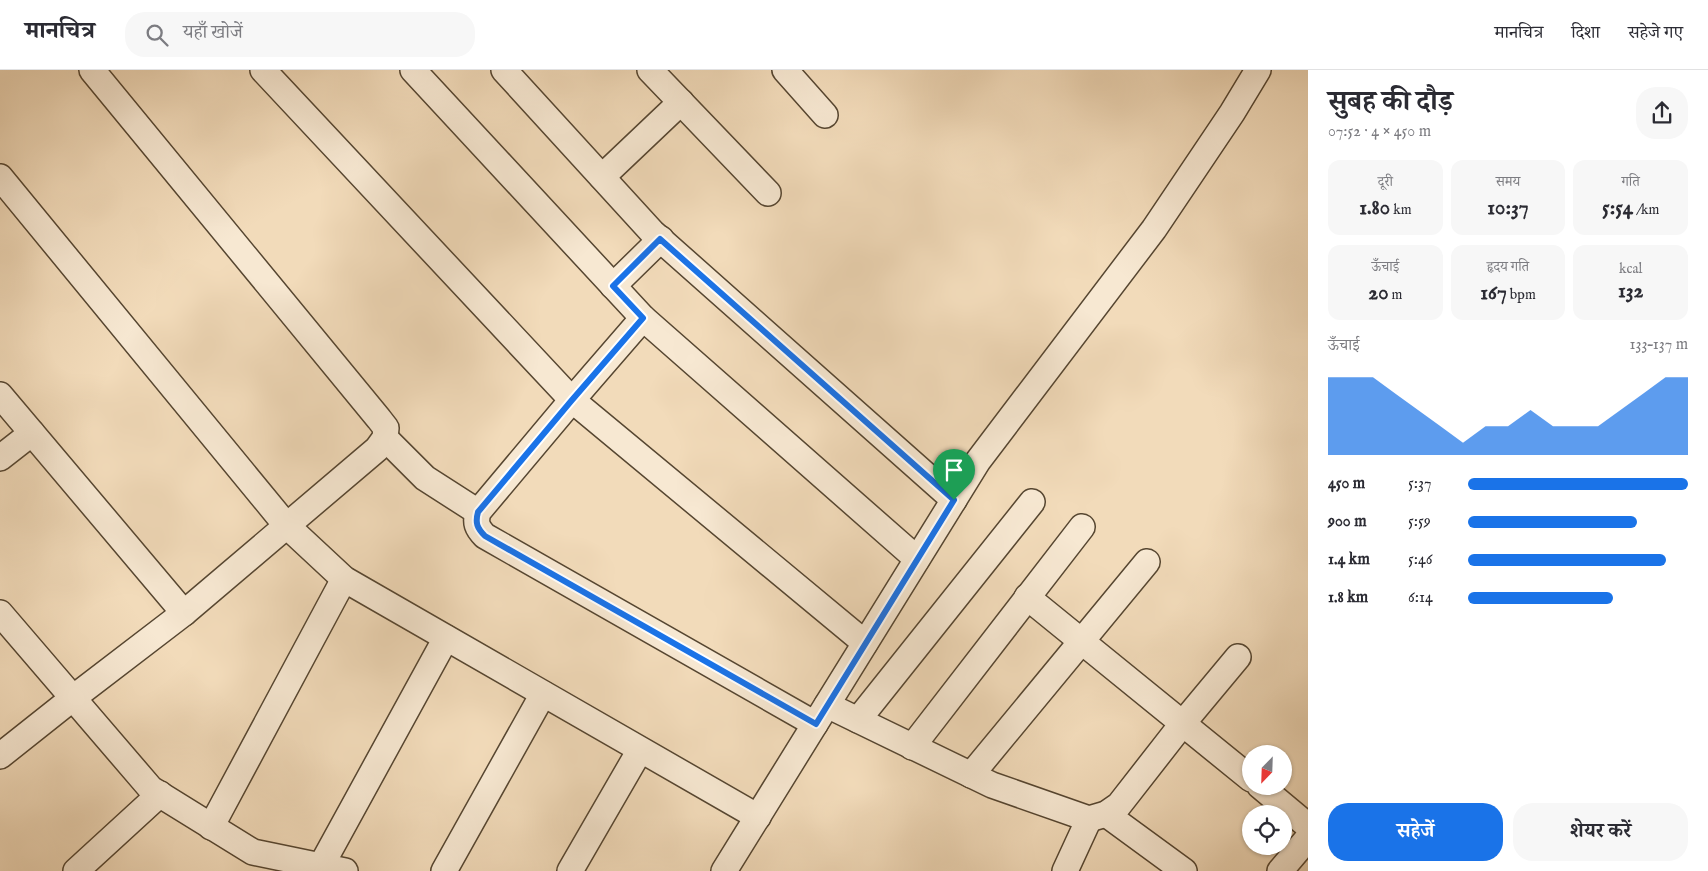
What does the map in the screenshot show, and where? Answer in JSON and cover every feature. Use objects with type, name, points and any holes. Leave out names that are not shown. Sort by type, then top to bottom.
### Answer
[{"type":"street","points":[[0,756],[184,613],[377,449],[384,438],[386,428],[92,70]]},
{"type":"street","points":[[263,70],[572,400],[866,643]]},
{"type":"street","points":[[413,70],[643,318],[918,559]]},
{"type":"street","points":[[504,70],[660,239],[954,500]]},
{"type":"street","points":[[650,70],[768,193]]},
{"type":"street","points":[[784,70],[825,115]]},
{"type":"street","points":[[724,871],[978,461],[1154,229],[1232,113],[1258,70]]},
{"type":"street","points":[[602,177],[681,102]]},
{"type":"street","points":[[0,177],[286,525],[344,579],[758,817]]},
{"type":"street","points":[[613,286],[660,239]]},
{"type":"street","points":[[643,318],[478,512],[476,521],[478,529],[485,536],[821,715],[858,720],[992,785],[1098,816],[1184,871]]},
{"type":"street","points":[[0,396],[184,613]]},
{"type":"street","points":[[0,458],[32,433]]},
{"type":"street","points":[[384,438],[425,478],[478,512]]},
{"type":"street","points":[[858,720],[1032,502]]},
{"type":"street","points":[[912,747],[1082,527]]},
{"type":"street","points":[[971,775],[1147,562]]},
{"type":"street","points":[[211,827],[344,579]]},
{"type":"street","points":[[1028,597],[1242,772]]},
{"type":"street","points":[[0,613],[151,788],[254,852],[345,871]]},
{"type":"street","points":[[321,866],[446,638]]},
{"type":"street","points":[[1065,871],[1098,816],[1119,805],[1183,723],[1238,657]]},
{"type":"street","points":[[444,871],[543,694]]},
{"type":"street","points":[[570,871],[640,750]]},
{"type":"street","points":[[76,871],[160,794]]},
{"type":"street","points":[[1271,795],[1308,826]]},
{"type":"street","points":[[1280,871],[1308,838]]},
{"type":"route","points":[[660,239],[954,500],[816,724],[485,536],[478,529],[476,521],[478,512],[643,318],[613,286],[660,239]]}]
